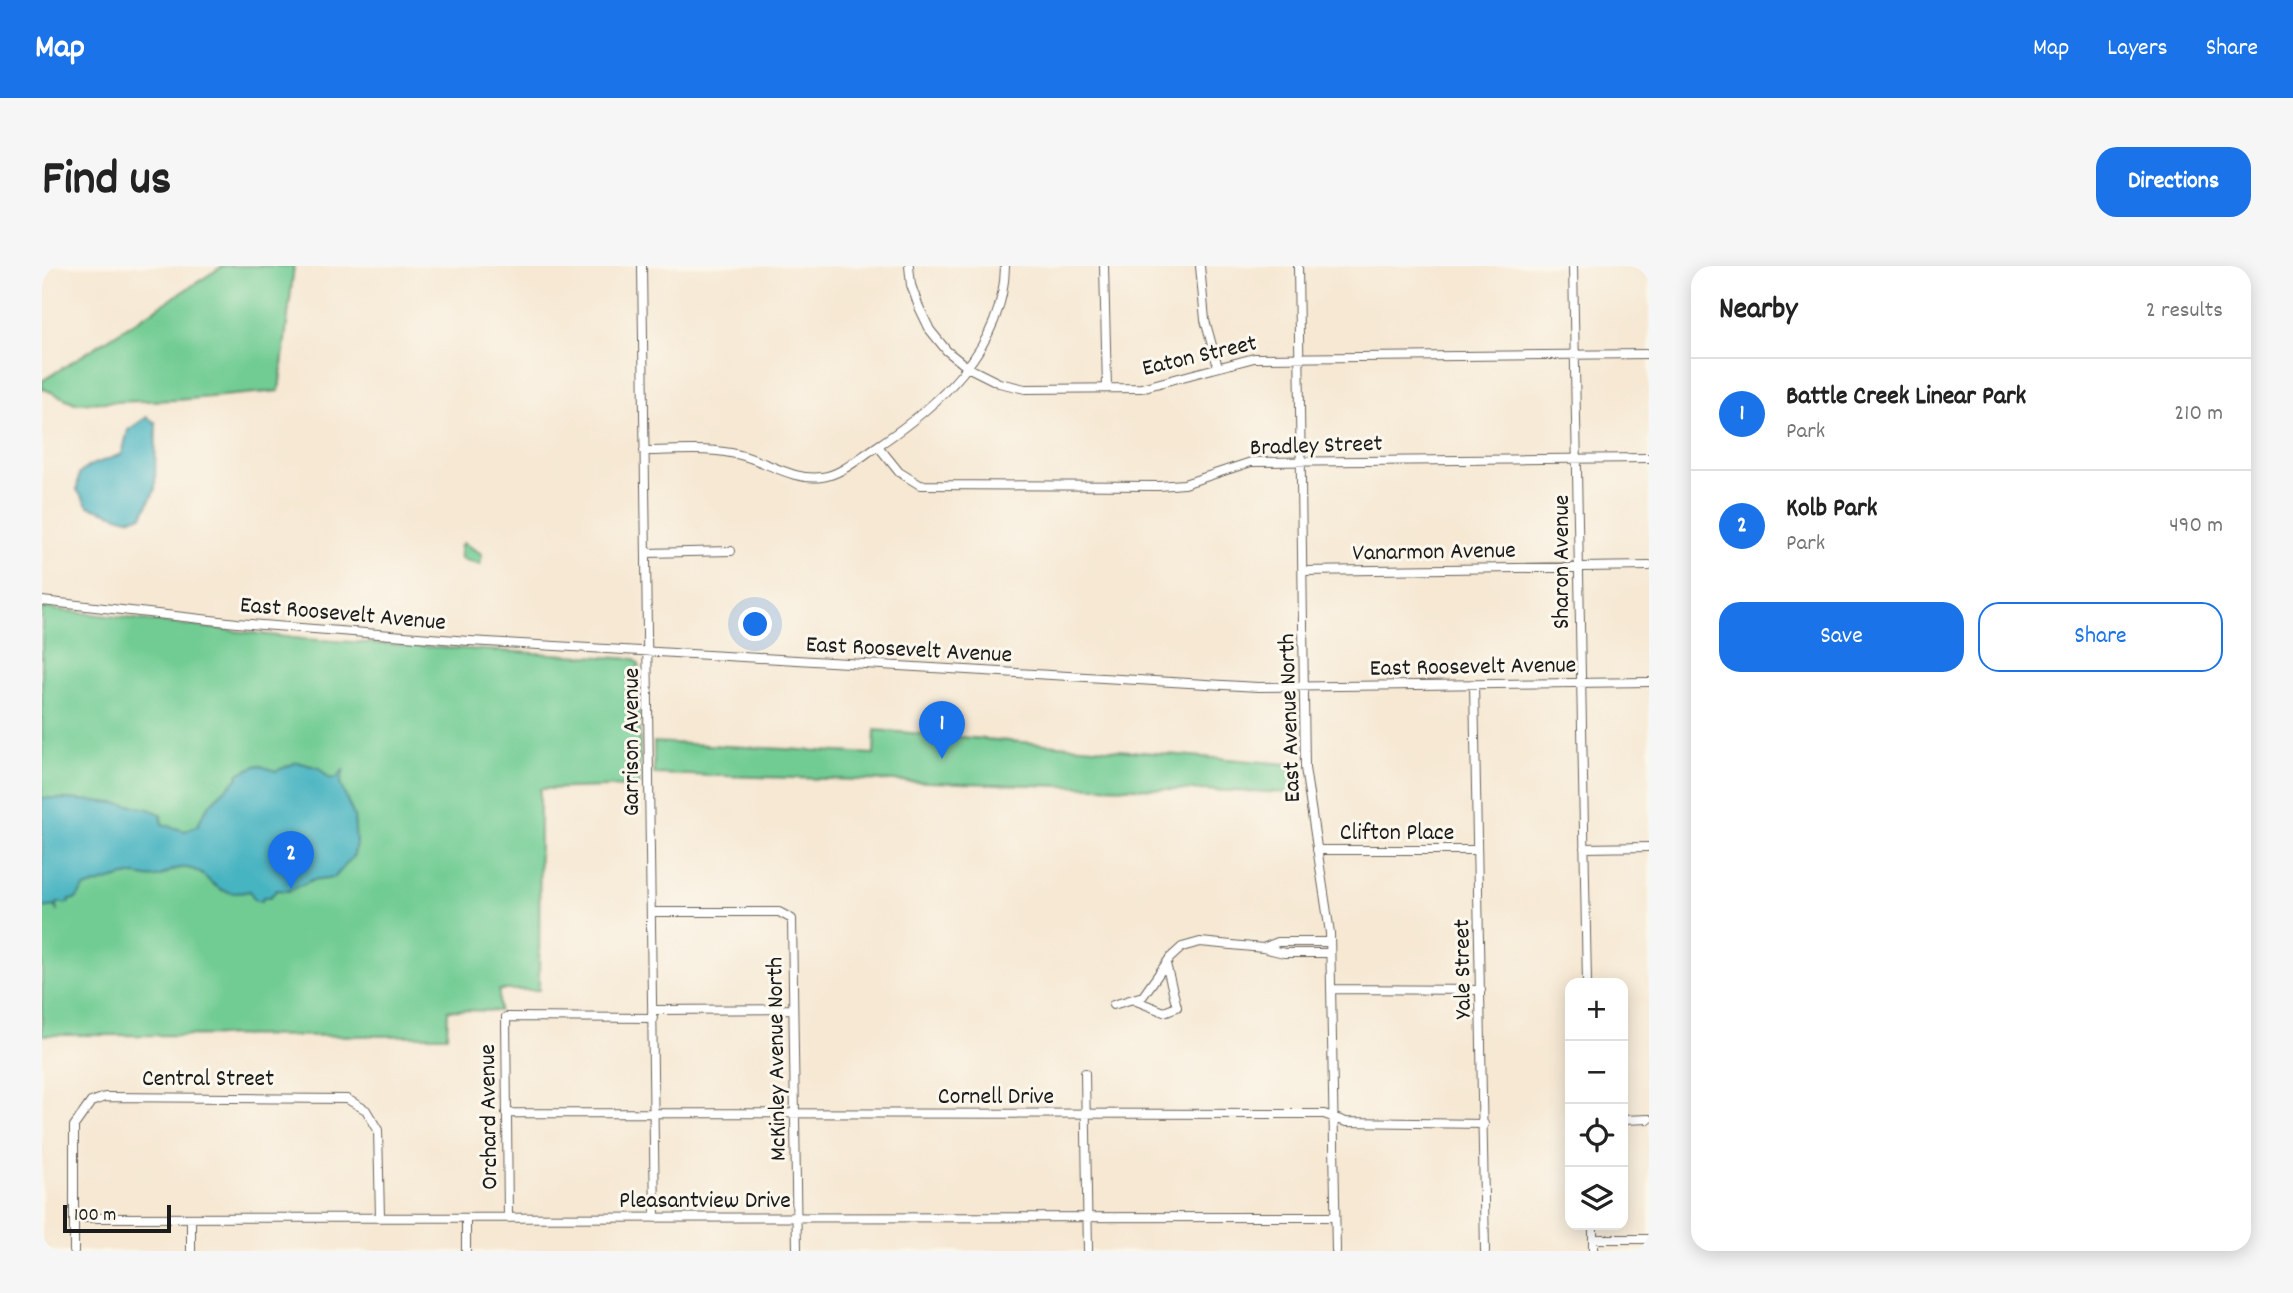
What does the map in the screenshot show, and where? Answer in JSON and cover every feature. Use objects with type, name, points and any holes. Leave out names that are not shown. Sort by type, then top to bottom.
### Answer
[{"type":"street","name":"Garrison Avenue","points":[[642,266],[655,1218]]},
{"type":"street","name":"Eaton Street","points":[[909,266],[911,285],[930,330],[947,351],[967,367],[999,383],[1025,389],[1141,388],[1254,358],[1649,354]]},
{"type":"street","points":[[644,451],[722,452],[741,455],[799,477],[824,477],[878,446],[926,411],[967,367],[989,332],[999,306],[1005,266]]},
{"type":"street","points":[[1104,266],[1107,388]]},
{"type":"street","points":[[1200,266],[1205,320],[1218,367]]},
{"type":"street","name":"East Avenue North","points":[[1298,266],[1305,768],[1330,942],[1336,1251]]},
{"type":"street","name":"Sharon Avenue","points":[[1573,266],[1587,978]]},
{"type":"street","name":"Bradley Street","points":[[878,446],[899,472],[920,485],[1158,486],[1184,484],[1251,462],[1649,458]]},
{"type":"street","points":[[647,552],[731,551]]},
{"type":"street","name":"Vanarmon Avenue","points":[[1303,571],[1649,566]]},
{"type":"street","name":"East Roosevelt Avenue","points":[[42,601],[237,623],[648,652],[1304,688],[1649,682]]},
{"type":"street","name":"Yale Street","points":[[1474,685],[1485,1251]]},
{"type":"street","points":[[1584,848],[1649,847]]},
{"type":"street","name":"Clifton Place","points":[[1317,850],[1478,850]]},
{"type":"street","name":"McKinley Avenue North","points":[[652,912],[783,913],[792,919],[797,1251]]},
{"type":"street","points":[[1113,1005],[1143,996],[1182,947],[1200,942],[1262,948],[1284,953],[1330,953]]},
{"type":"street","points":[[1262,948],[1278,942],[1330,942]]},
{"type":"street","points":[[1134,1000],[1164,1012],[1177,1007],[1166,964]]},
{"type":"street","points":[[1331,989],[1481,989]]},
{"type":"street","points":[[653,1014],[793,1009]]},
{"type":"street","name":"Orchard Avenue","points":[[508,1218],[506,1017],[653,1014]]},
{"type":"street","points":[[1085,1073],[1088,1251]]},
{"type":"street","name":"Central Street","points":[[75,1251],[74,1126],[91,1102],[112,1096],[348,1099],[366,1110],[378,1130],[380,1217]]},
{"type":"street","name":"Cornell Drive","points":[[506,1112],[1324,1114],[1346,1122],[1484,1124]]},
{"type":"street","points":[[1628,1120],[1649,1119]]},
{"type":"street","name":"Pleasantview Drive","points":[[75,1218],[1335,1217]]},
{"type":"street","points":[[191,1218],[191,1251]]},
{"type":"street","name":"Orchard Avenue","points":[[466,1218],[466,1251]]},
{"type":"street","points":[[1592,1230],[1593,1251]]},
{"type":"street","points":[[1593,1240],[1649,1239]]},
{"type":"green space","points":[[223,266],[294,266],[279,391],[178,400],[75,403],[42,388],[42,381]]},
{"type":"green space","points":[[463,543],[482,554],[480,565],[461,559],[460,547]]},
{"type":"green space","points":[[42,608],[303,639],[634,659],[639,664],[640,786],[540,789],[539,990],[499,990],[499,1011],[448,1010],[447,1036],[42,1035]]},
{"type":"green space","points":[[875,730],[1299,765],[1300,793],[654,774],[654,742],[874,754]]},
{"type":"water","points":[[147,417],[156,423],[155,490],[142,516],[127,519],[88,506],[77,490],[79,474],[89,466],[122,454],[128,430]]},
{"type":"water","points":[[297,762],[319,768],[329,778],[336,779],[344,769],[340,784],[354,816],[356,842],[354,855],[335,877],[312,880],[288,891],[277,890],[270,897],[263,897],[262,901],[254,899],[250,891],[237,893],[220,889],[195,870],[183,868],[157,877],[130,875],[107,881],[84,888],[76,899],[69,900],[69,903],[57,903],[57,910],[54,906],[42,908],[42,798],[139,807],[161,815],[162,824],[185,831],[198,825],[210,804],[238,778],[237,774],[258,765],[276,771]]},
{"type":"place","name":"Battle Creek Linear Park","points":[[942,759]]},
{"type":"place","name":"Kolb Park","points":[[291,889]]}]
